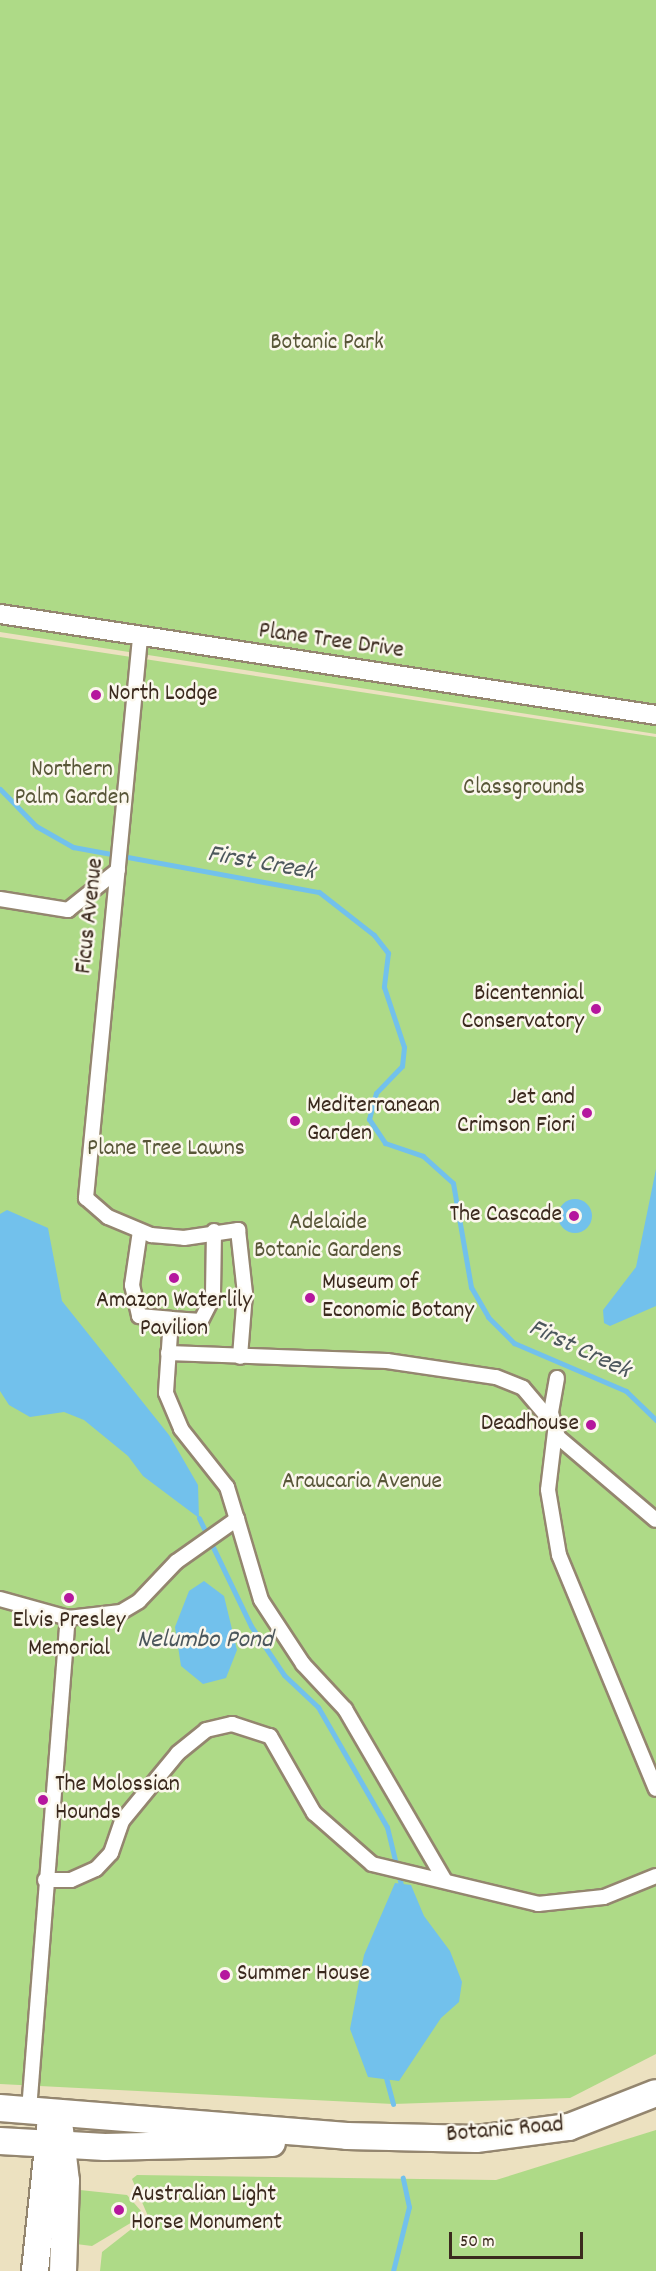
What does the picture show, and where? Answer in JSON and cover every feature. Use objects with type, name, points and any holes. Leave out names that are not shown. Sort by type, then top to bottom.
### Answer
[{"type":"main road","name":"Botanic Road","points":[[0,2108],[347,2136],[476,2139],[569,2127],[656,2093]]},
{"type":"main road","points":[[55,2112],[63,2271]]},
{"type":"main road","name":"Botanic Road","points":[[0,2141],[55,2145],[222,2146],[347,2136]]},
{"type":"main road","points":[[35,2271],[55,2145]]},
{"type":"street","name":"Plane Tree Drive","points":[[0,614],[140,638],[656,715]]},
{"type":"street","name":"Ficus Avenue","points":[[140,638],[86,1198],[108,1217],[140,1231]]},
{"type":"street","points":[[0,899],[63,911],[85,901],[118,868]]},
{"type":"street","points":[[214,1231],[212,1302],[201,1321],[138,1316],[132,1285],[140,1231],[169,1238],[214,1231],[238,1230],[245,1293],[240,1358]]},
{"type":"street","points":[[171,1319],[168,1353],[171,1411],[227,1487],[261,1600],[303,1665],[345,1709],[444,1879]]},
{"type":"street","points":[[168,1353],[240,1358],[387,1361],[496,1377],[523,1388],[592,1471],[656,1520]]},
{"type":"street","points":[[557,1378],[549,1490],[559,1555],[656,1789]]},
{"type":"street","points":[[0,1599],[67,1629],[103,1617],[130,1607],[202,1544],[237,1519]]},
{"type":"street","points":[[29,2110],[45,1880],[67,1629]]},
{"type":"street","points":[[45,1880],[70,1880],[96,1869],[111,1853],[122,1821],[178,1753],[206,1730],[232,1724],[270,1736],[321,1822],[372,1864],[411,1871],[538,1904],[587,1900],[656,1882]]},
{"type":"street","points":[[637,1886],[656,1876]]},
{"type":"green space","name":"Botanic Park","points":[[0,0],[656,0],[656,734],[0,632]]},
{"type":"green space","name":"Adelaide Botanic Gardens","points":[[0,637],[656,737],[656,2054],[570,2098],[393,2104],[0,2084]]},
{"type":"green space","points":[[656,2130],[656,2271],[100,2271],[102,2252],[148,2216],[132,2179],[137,2175],[496,2180]]},
{"type":"green space","points":[[80,2190],[127,2195],[141,2211],[139,2218],[92,2246],[76,2244]]},
{"type":"water","points":[[656,1169],[656,1306],[610,1326],[604,1323],[603,1310],[636,1267]]},
{"type":"water","points":[[575,1199],[587,1204],[592,1216],[587,1228],[575,1233],[563,1228],[558,1216],[563,1204]]},
{"type":"water","points":[[7,1210],[48,1228],[62,1301],[169,1435],[198,1485],[199,1518],[143,1476],[128,1456],[84,1420],[64,1412],[30,1417],[9,1405],[0,1391],[0,1214]]},
{"type":"water","name":"Nelumbo Pond","points":[[204,1581],[224,1596],[237,1650],[226,1678],[203,1684],[181,1666],[175,1627],[189,1591]]},
{"type":"water","points":[[395,1883],[411,1885],[424,1916],[450,1951],[462,1982],[459,2002],[441,2018],[399,2081],[368,2077],[350,2029],[364,1955]]},
{"type":"waterway","name":"First Creek","points":[[0,789],[36,826],[73,847],[319,892],[374,935],[388,953],[384,987],[404,1047],[402,1066],[376,1093],[369,1119],[385,1143],[423,1156],[453,1183],[471,1287],[488,1317],[514,1343],[626,1391],[656,1420]]},
{"type":"waterway","points":[[199,1518],[251,1626],[284,1675],[318,1707],[387,1827],[402,1889]]},
{"type":"waterway","points":[[385,2074],[393,2104]]},
{"type":"waterway","points":[[393,2271],[409,2207],[403,2178]]},
{"type":"place","name":"North Lodge","points":[[96,695]]},
{"type":"place","name":"Bicentennial Conservatory","points":[[596,1009]]},
{"type":"place","name":"Jet and Crimson Fiori","points":[[587,1113]]},
{"type":"place","name":"Mediterranean Garden","points":[[295,1121]]},
{"type":"place","name":"The Cascade","points":[[574,1216]]},
{"type":"place","name":"Amazon Waterlily Pavilion","points":[[174,1278]]},
{"type":"place","name":"Museum of Economic Botany","points":[[310,1298]]},
{"type":"place","name":"Deadhouse","points":[[591,1425]]},
{"type":"place","name":"Elvis Presley Memorial","points":[[69,1598]]},
{"type":"place","name":"The Molossian Hounds","points":[[43,1800]]},
{"type":"place","name":"Summer House","points":[[225,1975]]},
{"type":"place","name":"Australian Light Horse Monument","points":[[119,2210]]},
{"type":"park label","name":"Northern Palm Garden","points":[[72,785]]},
{"type":"park label","name":"Classgrounds","points":[[524,789]]},
{"type":"park label","name":"Plane Tree Lawns","points":[[166,1150]]},
{"type":"park label","name":"Araucaria Avenue","points":[[362,1483]]}]
